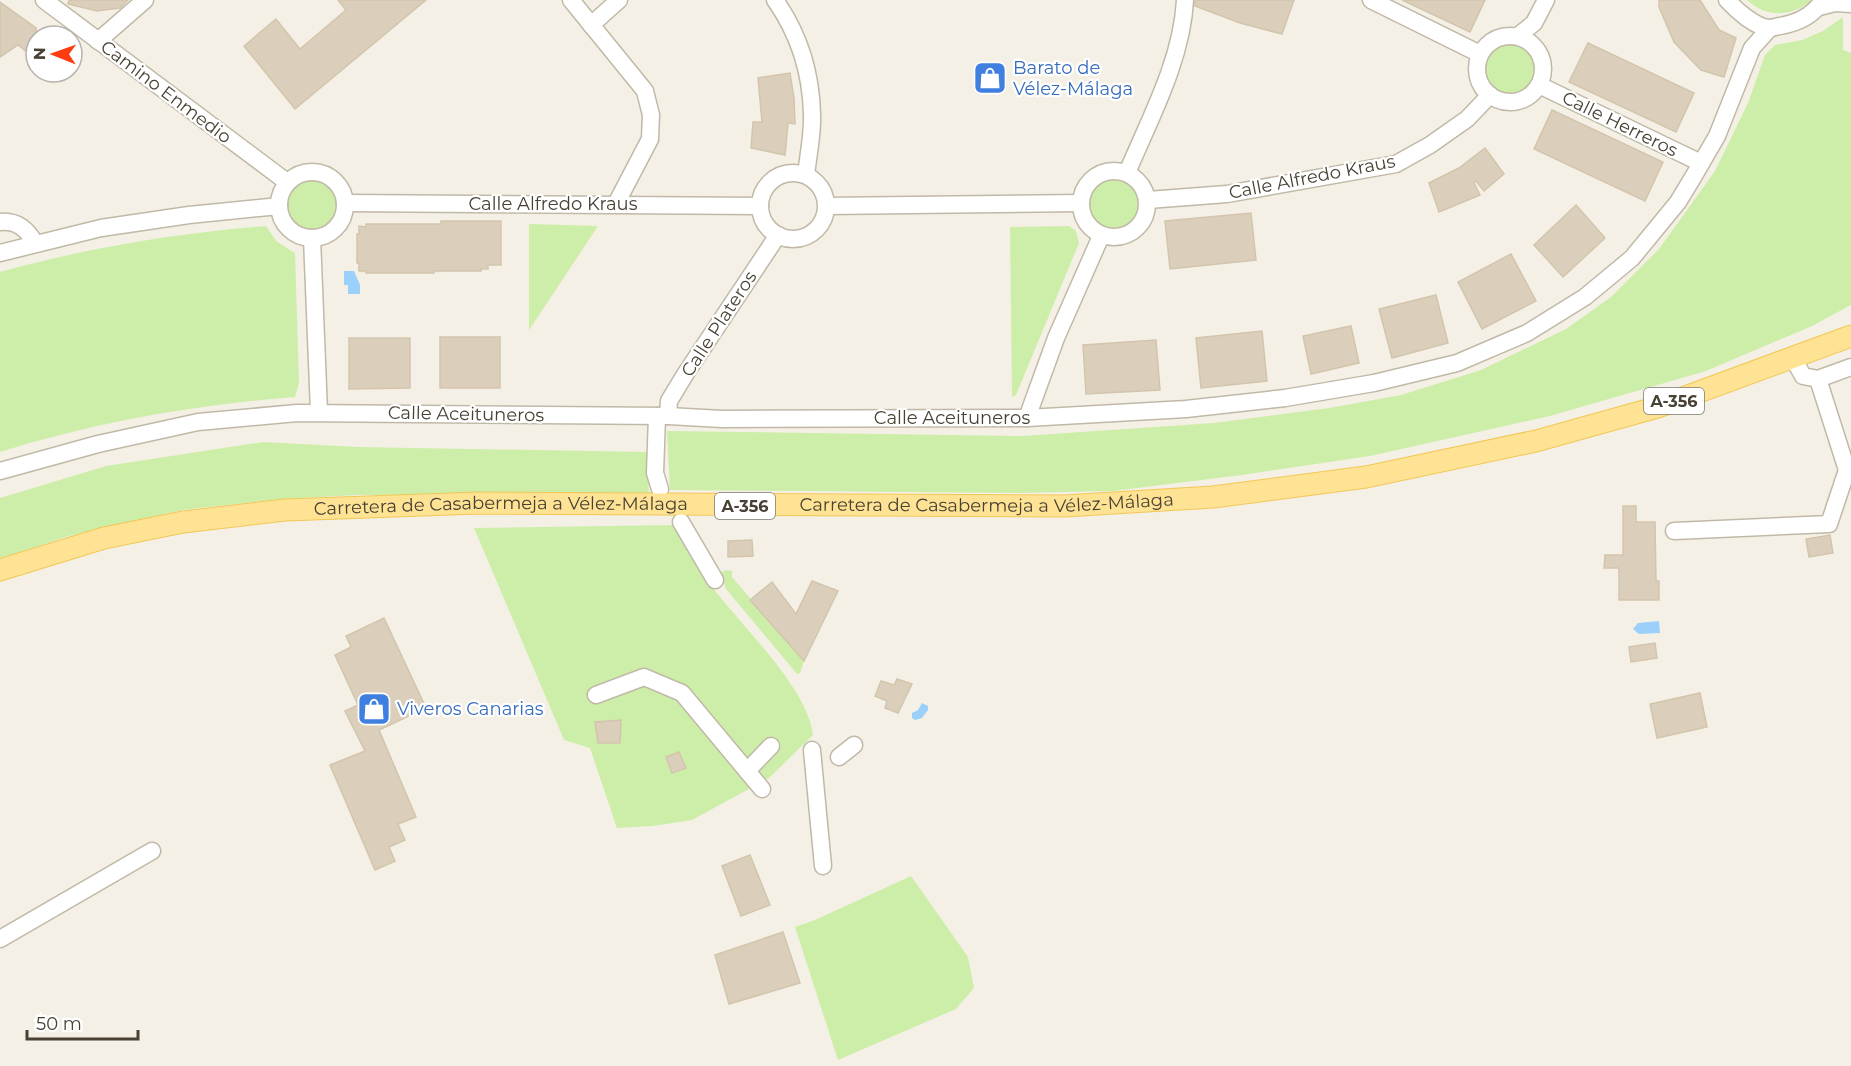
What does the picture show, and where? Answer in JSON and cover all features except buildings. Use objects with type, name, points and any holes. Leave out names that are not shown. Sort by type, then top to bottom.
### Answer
[{"type":"main road","points":[[1793,358],[1851,324]]},
{"type":"main road","name":"Carretera de Casabermeja a Vélez-Málaga","points":[[0,570],[115,536],[183,522],[285,510],[478,503],[1064,506],[1213,497],[1366,477],[1536,441],[1658,407],[1851,336]]},
{"type":"street","name":"Camino Enmedio","points":[[44,0],[287,182]]},
{"type":"street","points":[[98,40],[145,0]]},
{"type":"street","points":[[572,0],[645,92],[651,114],[650,139],[616,204]]},
{"type":"street","points":[[591,25],[619,0]]},
{"type":"street","points":[[775,0],[790,21],[806,62],[812,116],[806,176]]},
{"type":"street","points":[[1127,173],[1169,69],[1184,25],[1185,0]]},
{"type":"street","points":[[1371,0],[1480,54]]},
{"type":"street","points":[[1518,36],[1534,23],[1546,0]]},
{"type":"street","points":[[1727,0],[1744,17],[1770,28],[1804,19],[1821,4],[1851,4]]},
{"type":"street","points":[[1744,17],[1752,48]]},
{"type":"street","points":[[1533,44],[1534,23]]},
{"type":"street","name":"Calle Aceituneros","points":[[0,471],[98,444],[198,422],[319,412],[662,416],[722,419],[1027,418],[1186,409],[1285,398],[1374,384],[1458,363],[1527,333],[1585,297],[1632,258],[1678,202],[1717,136],[1752,48],[1770,28]]},
{"type":"street","points":[[1507,35],[1518,36],[1533,44],[1540,53],[1544,64],[1543,75],[1532,94],[1523,100],[1512,102],[1500,100],[1490,95],[1482,87],[1477,65],[1480,54],[1496,38],[1507,35]]},
{"type":"street","name":"Calle Herreros","points":[[1539,85],[1701,163]]},
{"type":"street","name":"Calle Alfredo Kraus","points":[[1148,200],[1227,194],[1396,164],[1430,145],[1467,119],[1490,95]]},
{"type":"street","points":[[1114,171],[1127,173],[1137,179],[1144,188],[1148,200],[1147,214],[1140,226],[1129,235],[1115,238],[1101,236],[1090,228],[1083,216],[1081,203],[1083,190],[1091,180],[1102,173],[1114,171]]},
{"type":"street","points":[[310,172],[323,174],[334,180],[342,191],[345,203],[343,216],[336,228],[325,236],[312,238],[300,235],[291,228],[283,218],[279,206],[281,194],[287,182],[298,175],[310,172]]},
{"type":"street","points":[[794,173],[806,176],[817,183],[824,193],[827,206],[824,219],[816,230],[804,237],[791,239],[778,235],[769,228],[763,218],[760,206],[763,193],[770,182],[781,175],[794,173]]},
{"type":"street","name":"Calle Alfredo Kraus","points":[[345,203],[760,206]]},
{"type":"street","points":[[827,206],[1081,203]]},
{"type":"street","points":[[0,253],[101,228],[189,215],[279,206]]},
{"type":"street","points":[[0,222],[19,224],[29,232],[35,243]]},
{"type":"street","name":"Calle Plateros","points":[[660,489],[655,473],[662,416],[686,373],[778,235]]},
{"type":"street","points":[[1027,418],[1056,338],[1101,236]]},
{"type":"street","points":[[312,238],[319,412]]},
{"type":"street","points":[[1793,358],[1803,376],[1818,379],[1851,367]]},
{"type":"street","points":[[1674,531],[1829,524],[1847,470],[1818,379]]},
{"type":"street","points":[[681,522],[715,580]]},
{"type":"street","points":[[596,695],[644,677],[682,693],[762,789]]},
{"type":"street","points":[[839,757],[854,745]]},
{"type":"street","points":[[747,771],[771,746]]},
{"type":"street","points":[[812,750],[823,866]]},
{"type":"street","points":[[0,939],[152,851]]},
{"type":"green space","points":[[1747,0],[1812,0],[1796,10],[1779,13],[1762,10]]},
{"type":"green space","points":[[1843,17],[1843,50],[1851,53],[1851,305],[1812,326],[1706,371],[1550,416],[1370,456],[1113,491],[1018,493],[670,490],[667,431],[1022,436],[1214,423],[1329,408],[1401,395],[1481,370],[1566,329],[1611,297],[1659,249],[1715,171],[1748,103],[1765,55],[1775,45],[1802,40],[1823,31]]},
{"type":"green space","points":[[1506,43],[1516,43],[1525,47],[1533,55],[1537,69],[1533,83],[1525,91],[1516,95],[1506,95],[1497,91],[1489,83],[1485,74],[1485,64],[1489,55],[1497,47]]},
{"type":"green space","points":[[313,178],[323,180],[331,186],[337,194],[339,204],[337,214],[331,222],[323,228],[313,230],[303,228],[295,222],[289,214],[287,204],[289,194],[295,186],[303,180]]},
{"type":"green space","points":[[1114,178],[1132,185],[1139,203],[1132,221],[1114,228],[1096,221],[1089,203],[1096,185]]},
{"type":"green space","points":[[529,224],[598,226],[529,330]]},
{"type":"green space","points":[[266,226],[276,241],[295,253],[299,383],[295,397],[146,416],[36,441],[0,452],[0,272],[132,243]]},
{"type":"green space","points":[[1069,226],[1076,231],[1079,243],[1016,395],[1012,397],[1010,227]]},
{"type":"green space","points":[[263,442],[358,447],[647,452],[649,494],[358,495],[280,499],[182,510],[69,536],[0,559],[0,498],[106,466]]},
{"type":"green space","points":[[673,525],[710,584],[786,677],[808,716],[813,735],[769,778],[692,820],[653,826],[617,828],[590,748],[564,740],[474,528]]},
{"type":"green space","points":[[726,570],[732,571],[732,577],[804,661],[800,673],[797,674],[726,589],[720,573]]},
{"type":"green space","points":[[911,876],[968,957],[974,988],[956,1009],[838,1060],[795,927]]},
{"type":"water","points":[[344,271],[354,271],[360,285],[360,294],[348,294],[348,285],[344,285]]},
{"type":"water","points":[[1659,621],[1660,633],[1639,634],[1633,629],[1638,623]]},
{"type":"water","points":[[922,703],[928,706],[928,710],[922,718],[915,720],[912,718],[912,713],[918,710]]},
{"type":"place","name":"Barato de Vélez-Málaga","points":[[990,78]]},
{"type":"place","name":"Viveros Canarias","points":[[374,709]]}]
